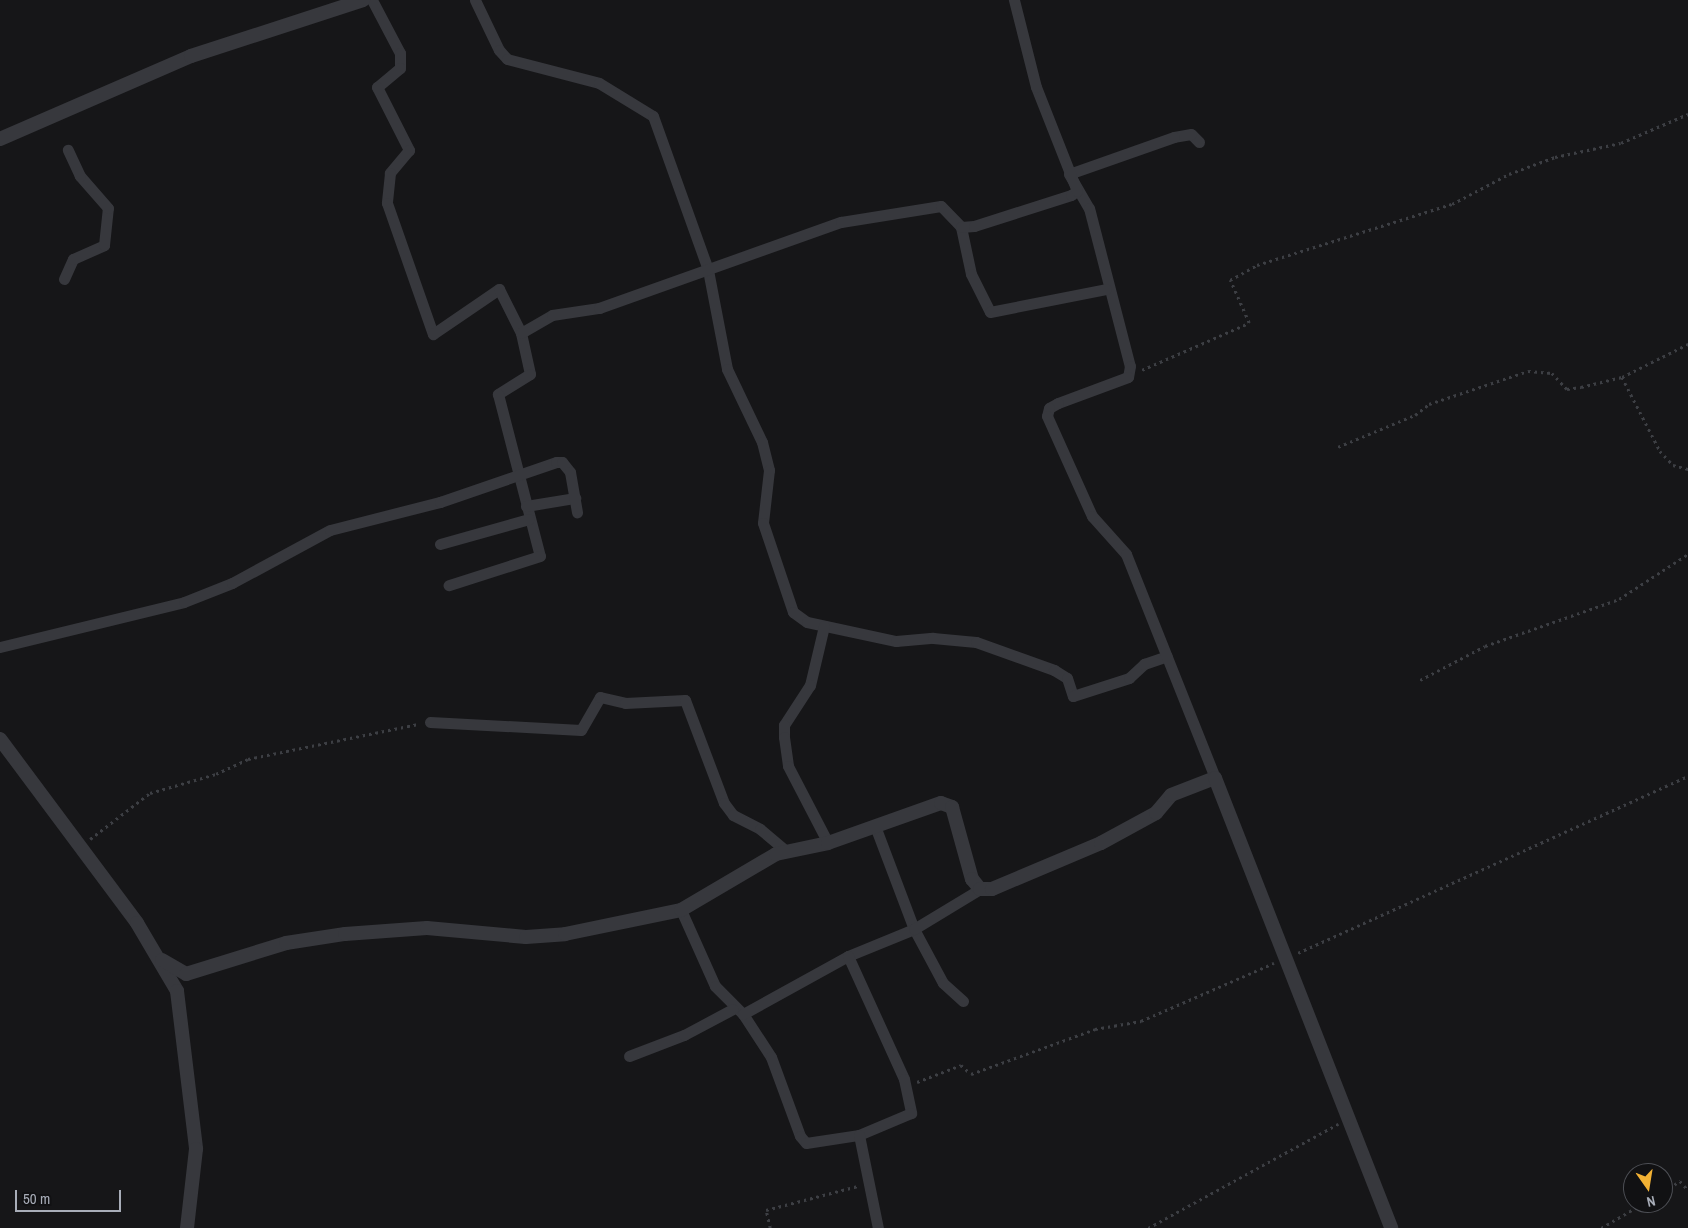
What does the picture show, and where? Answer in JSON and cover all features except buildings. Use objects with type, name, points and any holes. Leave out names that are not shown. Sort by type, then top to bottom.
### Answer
[{"type":"street","points":[[0,139],[191,56],[364,0]]},
{"type":"street","points":[[372,0],[400,53],[400,68],[377,86],[408,150],[390,173],[387,204],[433,334],[499,289],[521,333],[530,374],[498,394],[540,556],[449,585]]},
{"type":"street","points":[[475,0],[498,50],[507,59],[600,83],[653,116],[708,270],[727,369],[747,416],[756,422],[769,470],[763,522],[767,544],[793,612],[824,626],[896,642],[933,638],[976,642],[1054,670],[1067,678],[1073,696],[1129,678],[1144,664],[1167,656]]},
{"type":"street","points":[[961,227],[1077,191],[1036,87],[1014,0]]},
{"type":"street","points":[[1069,174],[1174,137],[1191,134],[1199,142]]},
{"type":"street","points":[[64,279],[73,259],[104,245],[108,208],[80,176],[68,150]]},
{"type":"street","points":[[1069,174],[1089,208],[1106,289],[1122,334],[1128,377],[1058,403],[1049,408],[1047,416],[1092,516],[1126,554],[1288,957],[1391,1228]]},
{"type":"street","points":[[521,333],[552,315],[599,308],[841,222],[940,206],[961,227],[971,274],[990,312],[1106,289]]},
{"type":"street","points":[[0,647],[184,602],[232,583],[330,530],[440,502],[562,462],[570,472],[577,512]]},
{"type":"street","points":[[526,506],[576,498]]},
{"type":"street","points":[[440,544],[529,519]]},
{"type":"street","points":[[824,626],[810,685],[784,725],[784,736],[788,766],[828,843]]},
{"type":"street","points":[[430,722],[581,730],[600,697],[625,703],[685,700],[724,803],[733,815],[760,828],[786,851]]},
{"type":"street","points":[[0,739],[162,960],[177,991],[196,1149],[188,1228]]},
{"type":"street","points":[[629,1056],[684,1035],[738,1011],[848,956],[914,929],[980,889],[992,889],[1070,859],[1134,826],[1171,795],[1215,778]]},
{"type":"street","points":[[162,960],[186,974],[286,943],[345,934],[426,928],[526,937],[565,934],[681,910],[786,851],[828,843],[941,803],[952,807],[972,879],[980,889]]},
{"type":"street","points":[[875,826],[914,929],[943,983],[964,1001]]},
{"type":"street","points":[[681,910],[715,986],[738,1011],[770,1057],[806,1143],[859,1135],[912,1114],[904,1078],[848,956]]},
{"type":"street","points":[[859,1135],[867,1184],[878,1228]]},
{"type":"path","points":[[1128,377],[1249,323],[1230,280],[1257,265],[1452,204],[1509,174],[1555,157],[1621,143],[1688,114]]},
{"type":"path","points":[[1338,448],[1415,414],[1429,404],[1528,371],[1552,373],[1567,389],[1622,377],[1688,344]]},
{"type":"path","points":[[1622,377],[1660,451],[1673,464],[1688,469]]},
{"type":"path","points":[[1420,680],[1485,646],[1619,599],[1688,554]]},
{"type":"path","points":[[79,848],[150,793],[248,759],[430,722]]},
{"type":"path","points":[[904,1078],[916,1083],[961,1065],[971,1074],[1095,1029],[1141,1021],[1288,957],[1688,776]]},
{"type":"path","points":[[1148,1228],[1349,1118]]},
{"type":"path","points":[[1673,1186],[1680,1181],[1688,1190]]},
{"type":"path","points":[[770,1228],[766,1210],[867,1184]]},
{"type":"path","points":[[1601,1228],[1627,1213]]}]
